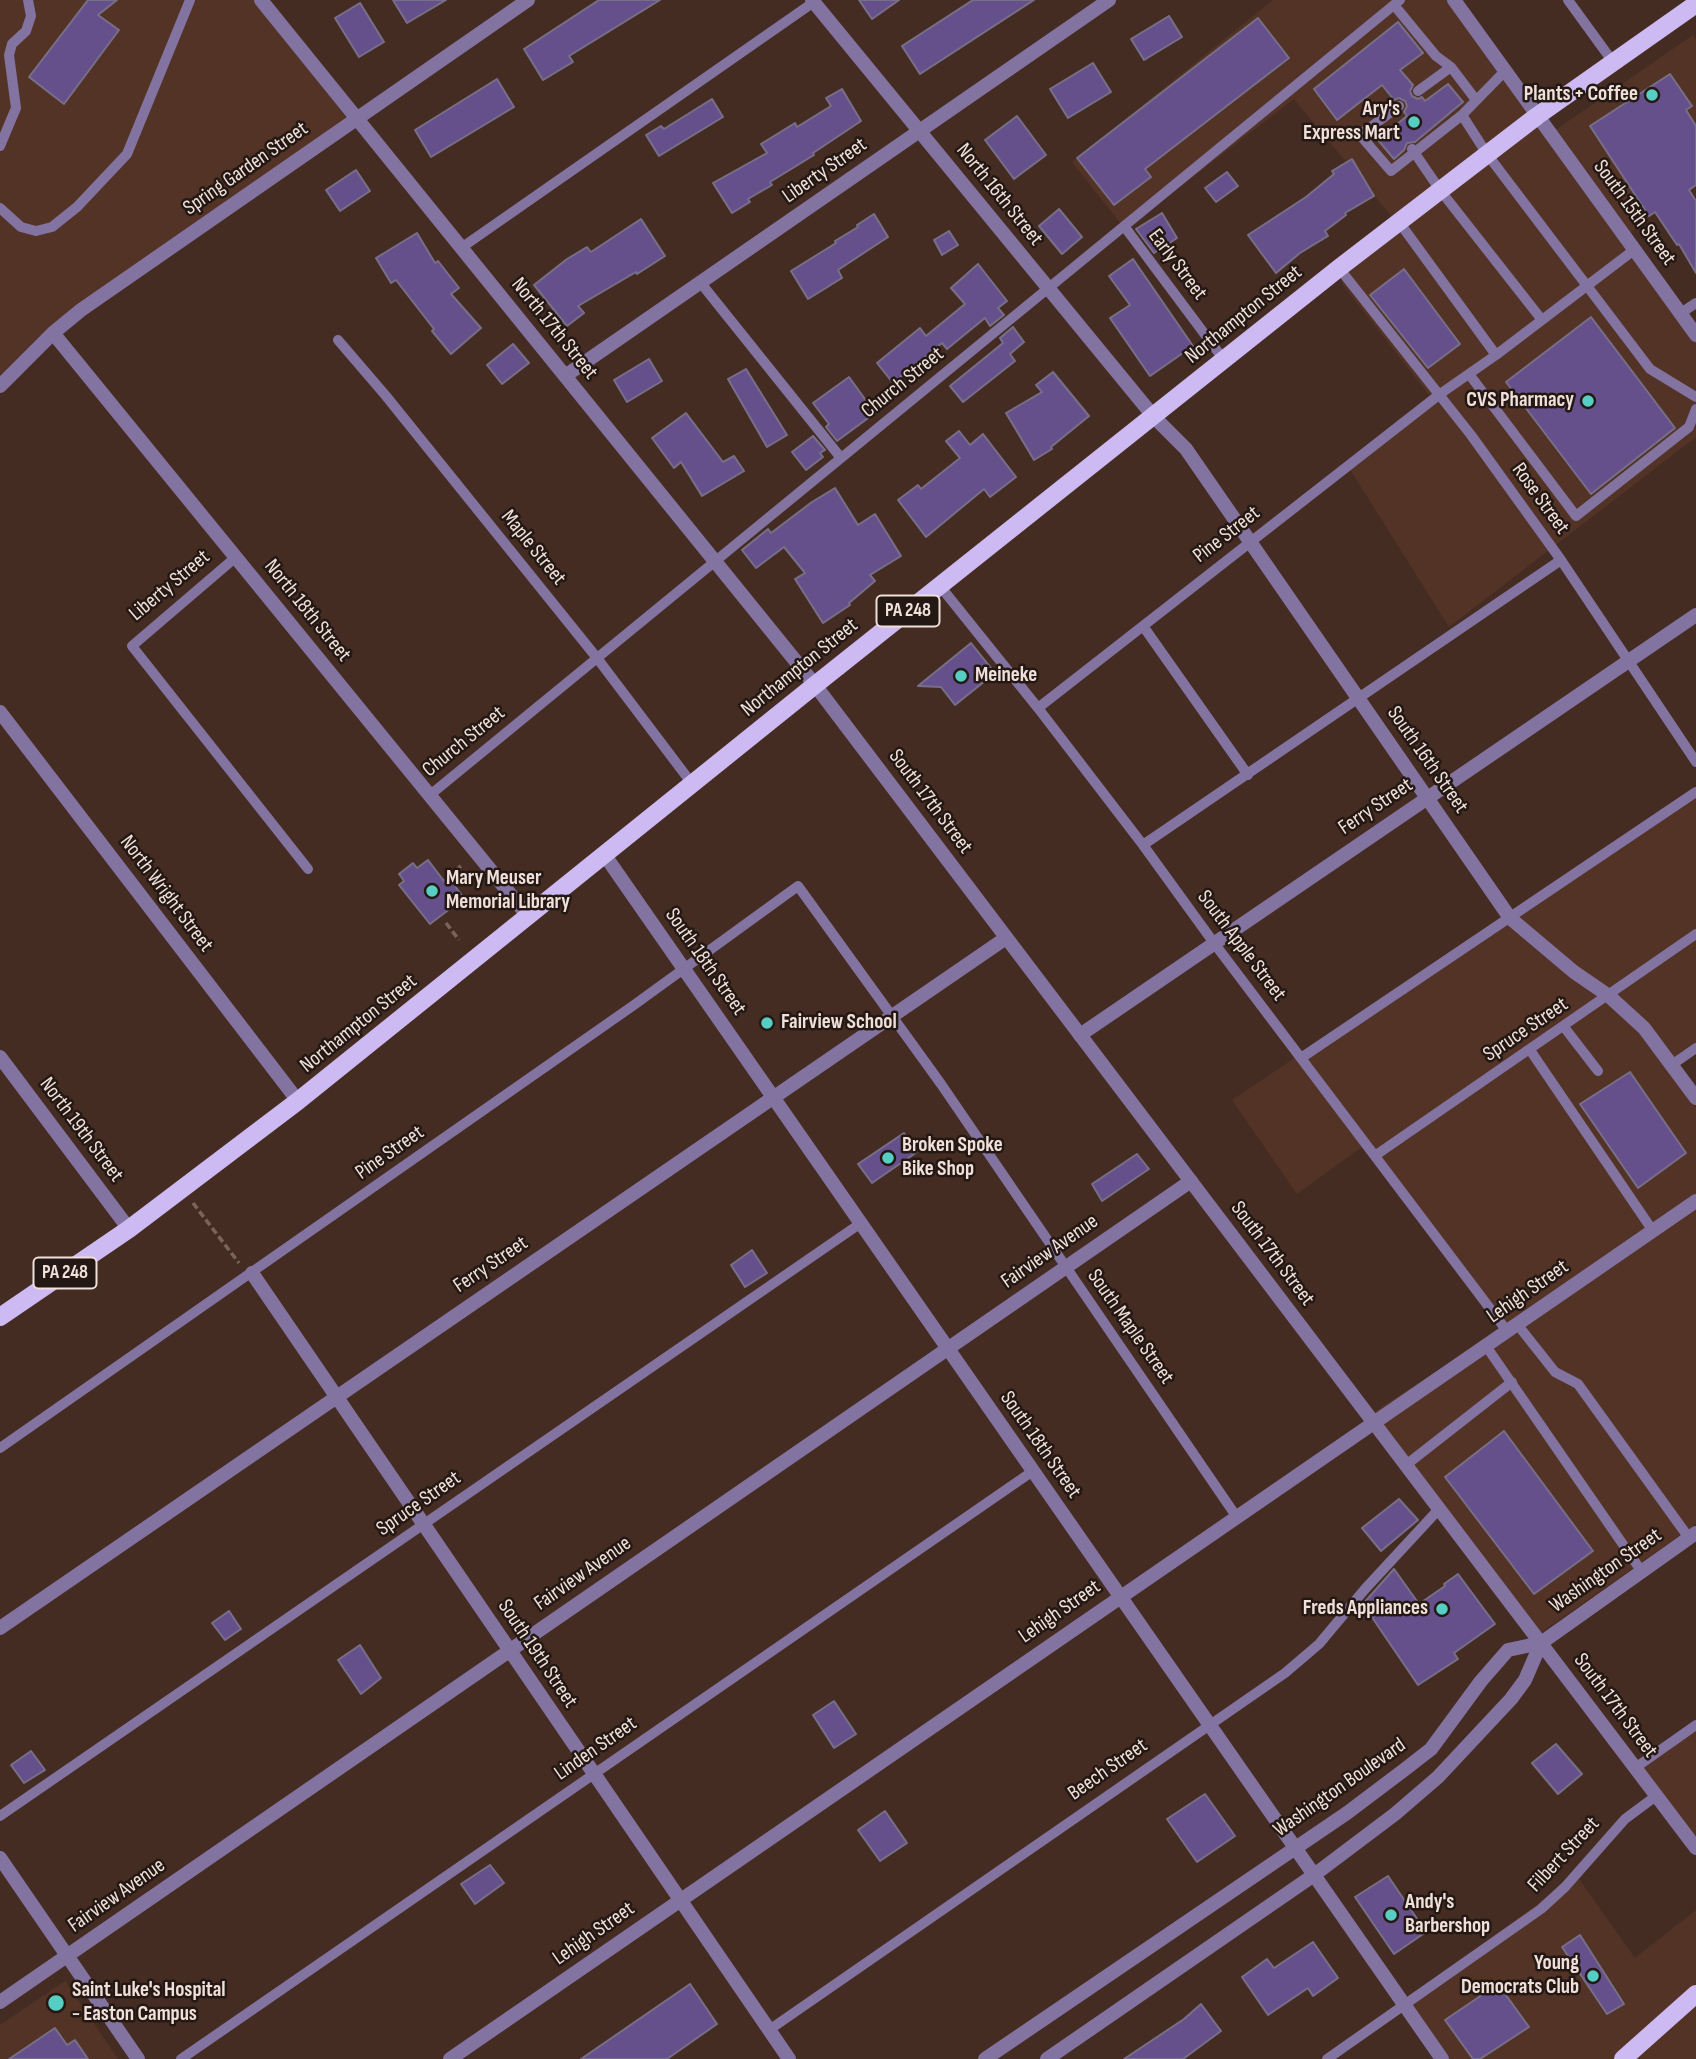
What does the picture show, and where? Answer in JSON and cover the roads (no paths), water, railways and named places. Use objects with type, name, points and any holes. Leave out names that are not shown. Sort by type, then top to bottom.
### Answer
[{"type":"main road","name":"Northampton Street","points":[[0,1317],[129,1229],[298,1101],[1339,268],[1537,116],[1696,4]]},
{"type":"main road","points":[[1623,2059],[1696,1994]]},
{"type":"street","name":"North 17th Street","points":[[261,0],[815,685]]},
{"type":"street","name":"Spring Garden Street","points":[[0,386],[53,333],[81,310],[528,0]]},
{"type":"street","name":"Liberty Street","points":[[565,376],[1109,0]]},
{"type":"street","name":"South 15th Street","points":[[1454,0],[1696,335]]},
{"type":"street","name":"North 16th Street","points":[[813,1],[1154,417]]},
{"type":"street","name":"North 18th Street","points":[[53,333],[528,916]]},
{"type":"street","name":"South 16th Street","points":[[1154,417],[1186,449],[1510,918],[1574,972],[1609,996],[1644,1028],[1696,1098]]},
{"type":"street","name":"Ferry Street","points":[[1080,1035],[1696,615]]},
{"type":"street","name":"South 17th Street","points":[[815,685],[1696,1848]]},
{"type":"street","name":"North Wright Street","points":[[0,712],[298,1101]]},
{"type":"street","name":"South 18th Street","points":[[604,854],[1442,2059]]},
{"type":"street","name":"Ferry Street","points":[[0,1628],[1006,938]]},
{"type":"street","name":"North 19th Street","points":[[0,1057],[129,1229]]},
{"type":"street","name":"Fairview Avenue","points":[[0,2002],[1191,1181]]},
{"type":"street","name":"Lehigh Street","points":[[450,2059],[1696,1201]]},
{"type":"street","name":"South 19th Street","points":[[252,1273],[789,2059]]},
{"type":"street","name":"Washington Street","points":[[1541,1643],[1693,1536]]},
{"type":"street","name":"Washington Boulevard","points":[[985,2059],[1356,1806],[1431,1749],[1481,1681],[1508,1650],[1541,1643]]},
{"type":"street","points":[[1047,2059],[1314,1875],[1395,1814],[1438,1777],[1481,1733],[1525,1680],[1541,1643]]},
{"type":"street","points":[[0,1858],[138,2059]]},
{"type":"lane","points":[[0,146],[16,108],[15,83],[9,55],[12,44],[26,32],[30,16],[28,0]]},
{"type":"lane","points":[[0,208],[22,227],[36,231],[52,227],[77,207],[127,154],[190,0]]},
{"type":"lane","points":[[1568,0],[1613,62]]},
{"type":"lane","points":[[461,248],[813,1]]},
{"type":"lane","points":[[1397,2],[1436,56],[1451,66],[1476,100]]},
{"type":"lane","name":"Church Street","points":[[430,795],[1397,2]]},
{"type":"lane","points":[[1434,95],[1422,88],[1451,66]]},
{"type":"lane","points":[[1399,106],[1360,135],[1391,171],[1434,133],[1456,118],[1505,71]]},
{"type":"lane","points":[[1388,114],[1396,125]]},
{"type":"lane","points":[[1456,118],[1487,154],[1650,369],[1696,397]]},
{"type":"lane","points":[[1413,151],[1440,190],[1542,320]]},
{"type":"lane","points":[[1399,222],[1496,355]]},
{"type":"lane","name":"Early Street","points":[[1124,226],[1224,360]]},
{"type":"lane","name":"Pine Street","points":[[1038,708],[1440,394],[1634,250]]},
{"type":"lane","name":"Rose Street","points":[[1339,268],[1440,394],[1561,560],[1696,762]]},
{"type":"lane","points":[[700,282],[841,458]]},
{"type":"lane","points":[[1681,313],[1696,303]]},
{"type":"lane","name":"Maple Street","points":[[338,340],[597,658],[693,785]]},
{"type":"lane","points":[[1469,374],[1576,516],[1689,427],[1696,410]]},
{"type":"lane","name":"Liberty Street","points":[[236,557],[132,646],[308,869]]},
{"type":"lane","points":[[1143,845],[1561,560]]},
{"type":"lane","name":"South Apple Street","points":[[940,586],[1038,708],[1301,1058],[1512,1328],[1555,1372],[1578,1384],[1653,1487],[1693,1536]]},
{"type":"lane","points":[[1143,626],[1248,775]]},
{"type":"lane","points":[[1301,1058],[1696,792]]},
{"type":"lane","name":"Pine Street","points":[[0,1448],[634,1005],[798,886]]},
{"type":"lane","name":"South Maple Street","points":[[798,886],[892,1016],[1236,1516]]},
{"type":"lane","name":"Spruce Street","points":[[1376,1156],[1696,934]]},
{"type":"lane","points":[[1564,1027],[1598,1071]]},
{"type":"lane","points":[[1673,1064],[1696,1048]]},
{"type":"lane","points":[[1530,1051],[1653,1231]]},
{"type":"lane","name":"Spruce Street","points":[[0,1816],[861,1223]]},
{"type":"lane","points":[[1486,1346],[1642,1572]]},
{"type":"lane","points":[[1406,1465],[1511,1382]]},
{"type":"lane","name":"Linden Street","points":[[181,2059],[1033,1471]]},
{"type":"lane","name":"Beech Street","points":[[769,2030],[1285,1673],[1319,1644],[1439,1509]]},
{"type":"lane","points":[[1635,1768],[1696,1725]]},
{"type":"lane","name":"Filbert Street","points":[[1327,2059],[1541,1909],[1565,1887],[1625,1819],[1656,1796]]},
{"type":"place","name":"Plants + Coffee","points":[[1652,95]]},
{"type":"place","name":"Ary's Express Mart","points":[[1414,122]]},
{"type":"place","name":"CVS Pharmacy","points":[[1588,401]]},
{"type":"place","name":"Meineke","points":[[961,676]]},
{"type":"place","name":"Mary Meuser Memorial Library","points":[[432,891]]},
{"type":"place","name":"Fairview School","points":[[767,1023]]},
{"type":"place","name":"Broken Spoke Bike Shop","points":[[888,1158]]},
{"type":"place","name":"Freds Appliances","points":[[1442,1609]]},
{"type":"place","name":"Andy's Barbershop","points":[[1391,1915]]},
{"type":"place","name":"Young Democrats Club","points":[[1593,1976]]},
{"type":"place","name":"Saint Luke's Hospital - Easton Campus","points":[[56,2003]]}]
